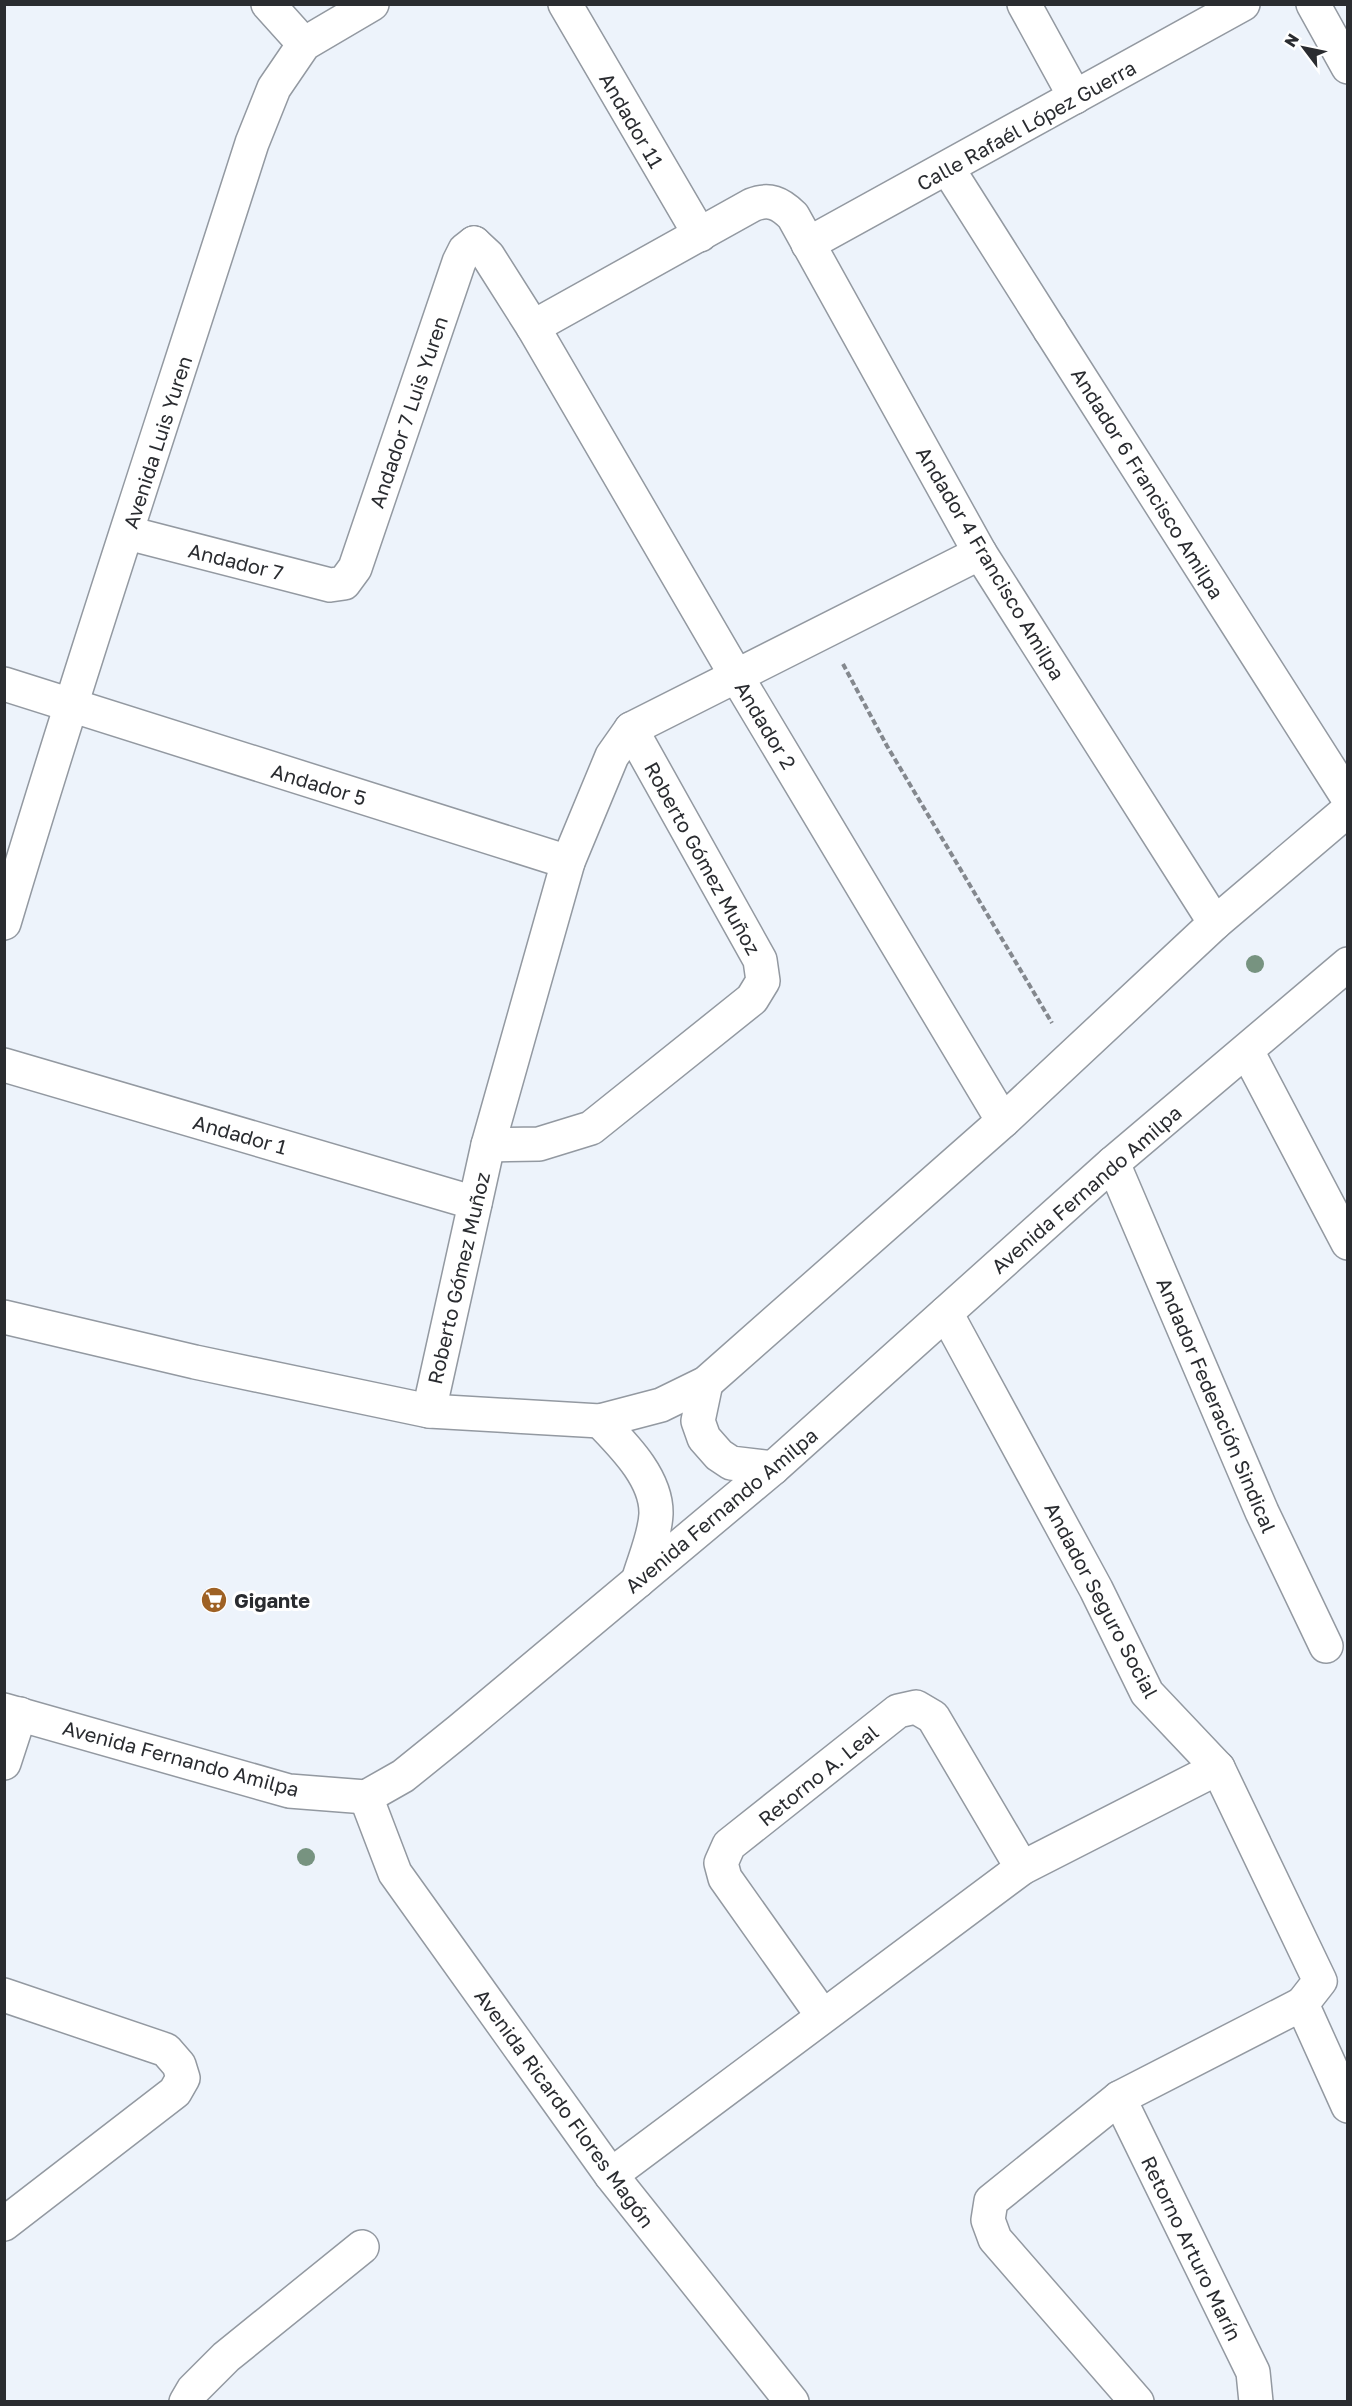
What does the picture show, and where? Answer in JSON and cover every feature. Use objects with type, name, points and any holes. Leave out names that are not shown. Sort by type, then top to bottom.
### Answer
[{"type":"street","points":[[268,4],[304,44]]},
{"type":"street","name":"Avenida Luis Yuren","points":[[4,923],[69,705],[128,533],[252,143],[274,88],[304,44],[372,4]]},
{"type":"street","name":"Andador 11","points":[[565,4],[700,235]]},
{"type":"street","points":[[1024,4],[1075,97]]},
{"type":"street","name":"Calle Rafaél López Guerra","points":[[808,244],[948,169],[1243,4]]},
{"type":"street","points":[[1313,4],[1347,67]]},
{"type":"street","name":"Andador 6 Francisco Amilpa","points":[[948,169],[1347,798]]},
{"type":"street","name":"Andador 4 Francisco Amilpa","points":[[700,235],[762,201],[773,202],[793,216],[980,553],[1215,923]]},
{"type":"street","points":[[533,327],[700,235]]},
{"type":"street","name":"Andador 2","points":[[474,243],[488,256],[533,327],[737,677],[1003,1121]]},
{"type":"street","name":"Andador 7 Luis Yuren","points":[[344,583],[355,568],[459,262],[465,250],[474,243]]},
{"type":"street","name":"Andador 7","points":[[128,533],[330,585],[344,583]]},
{"type":"street","name":"Roberto Gómez Muñoz","points":[[429,1411],[488,1145],[568,862],[612,756],[631,729],[980,553]]},
{"type":"street","name":"Andador 5","points":[[4,684],[568,862]]},
{"type":"street","name":"Roberto Gómez Muñoz","points":[[488,1145],[539,1144],[591,1128],[752,999],[764,981],[760,960],[631,729]]},
{"type":"street","points":[[4,1317],[195,1362],[429,1411],[600,1421],[662,1405],[706,1383],[1003,1121],[1215,923],[1347,810]]},
{"type":"street","name":"Avenida Fernando Amilpa","points":[[12,1712],[289,1791],[366,1797],[403,1776],[428,1756],[773,1468],[1113,1163],[1347,964]]},
{"type":"street","points":[[1246,1051],[1347,1243]]},
{"type":"street","name":"Andador 1","points":[[4,1065],[475,1203]]},
{"type":"street","name":"Andador Federación Sindical","points":[[1113,1163],[1262,1512],[1326,1646]]},
{"type":"street","name":"Andador Seguro Social","points":[[946,1312],[1096,1589],[1147,1693],[1218,1768],[1320,1982],[1302,2004]]},
{"type":"street","points":[[706,1383],[698,1421],[704,1438],[719,1455],[730,1463],[773,1468]]},
{"type":"street","points":[[600,1421],[620,1442],[651,1487],[656,1513],[638,1581]]},
{"type":"street","name":"Retorno A. Leal","points":[[822,2015],[725,1878],[721,1863],[729,1845],[898,1711],[916,1707],[933,1717],[1022,1868]]},
{"type":"street","points":[[4,1762],[12,1712]]},
{"type":"street","points":[[610,2175],[1022,1868],[1218,1768]]},
{"type":"street","name":"Avenida Ricardo Flores Magón","points":[[366,1797],[395,1873],[610,2175],[789,2400]]},
{"type":"street","points":[[4,1995],[166,2050],[179,2064],[183,2078],[175,2092],[4,2224]]},
{"type":"street","points":[[1137,2402],[995,2239],[988,2220],[991,2201],[1119,2098],[1302,2004],[1347,2106]]},
{"type":"street","name":"Retorno Arturo Marín","points":[[1119,2098],[1253,2372],[1256,2402]]},
{"type":"street","points":[[186,2402],[193,2390],[226,2356],[362,2247]]},
{"type":"path","points":[[825,632],[887,746],[1055,1028],[1068,1060]]},
{"type":"place","name":"Gigante","points":[[214,1600]]}]
